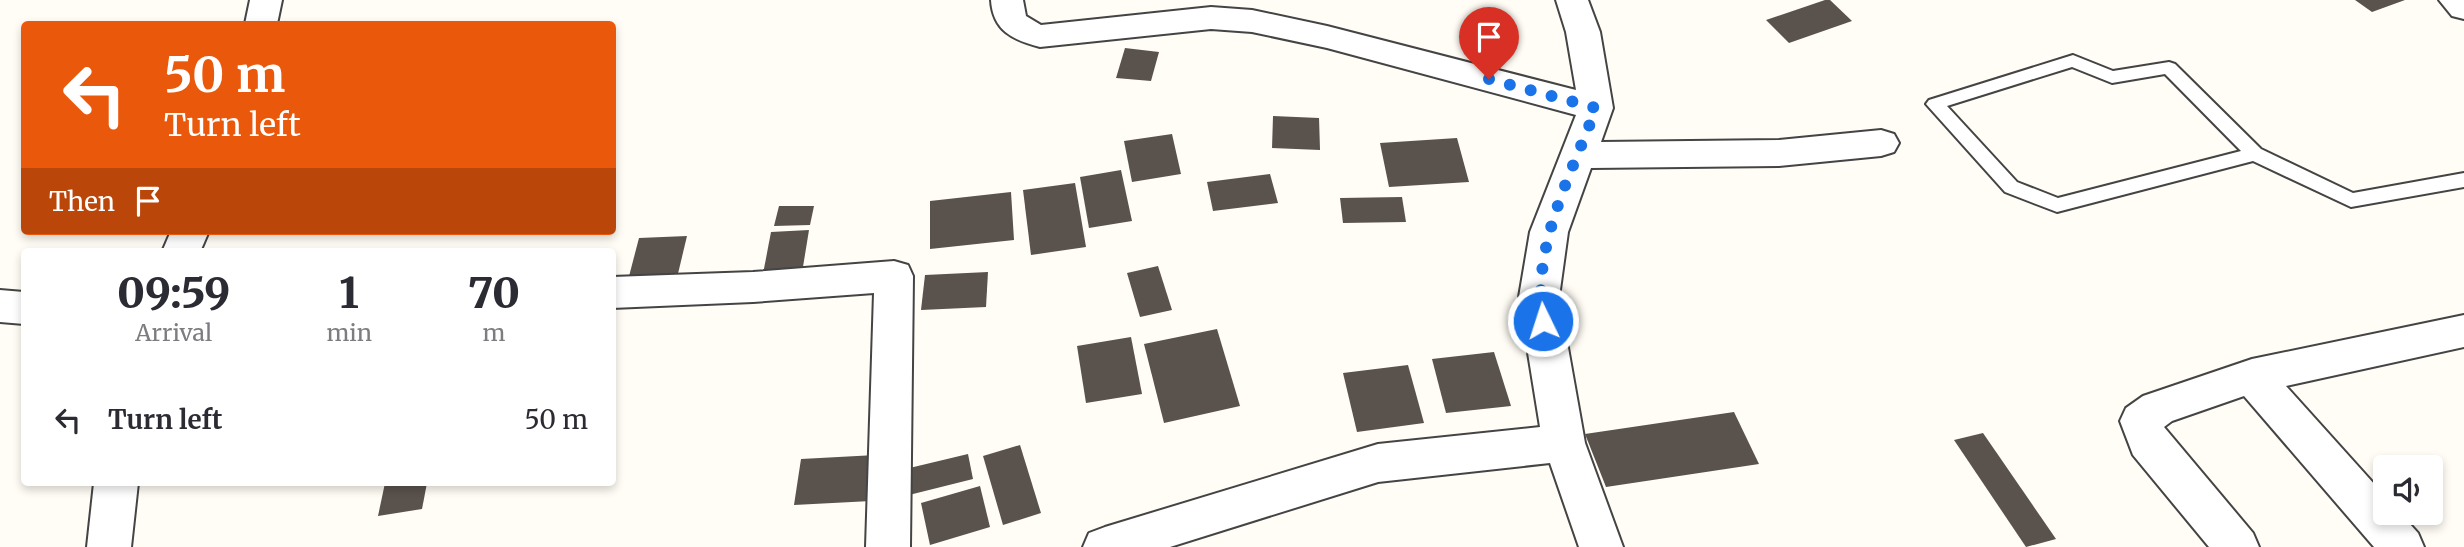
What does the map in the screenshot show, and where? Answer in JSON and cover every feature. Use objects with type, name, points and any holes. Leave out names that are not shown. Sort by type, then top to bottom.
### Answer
[{"type":"street","points":[[262,21],[266,0]]},
{"type":"street","points":[[1007,0],[1008,16],[1019,30],[1040,36],[1211,18],[1252,21],[1327,37],[1596,108]]},
{"type":"street","points":[[1572,0],[1583,32],[1596,108],[1549,232],[1539,296],[1564,443],[1601,547]]},
{"type":"street","points":[[2455,0],[2464,8]]},
{"type":"street","points":[[1578,155],[1779,153],[1881,144]]},
{"type":"street","points":[[616,293],[753,287],[894,276],[888,547]]},
{"type":"street","points":[[0,306],[21,308]]},
{"type":"street","points":[[2237,547],[2148,442],[2141,421],[2158,408],[2252,376],[2464,331]]},
{"type":"street","points":[[2252,376],[2402,547]]},
{"type":"street","points":[[1105,547],[1378,463],[1564,443]]},
{"type":"street","points":[[108,547],[116,486]]},
{"type":"lane","points":[[2255,154],[2057,205],[2011,187],[1935,104],[2073,61],[2112,77],[2169,68],[2255,154],[2351,200],[2464,180]]},
{"type":"building","points":[[1830,0],[1852,21],[1789,43],[1766,20]]},
{"type":"building","points":[[2355,0],[2405,0],[2372,12]]},
{"type":"building","points":[[1125,48],[1159,52],[1151,81],[1116,78]]},
{"type":"building","points":[[1273,116],[1319,118],[1320,150],[1272,148]]},
{"type":"building","points":[[1172,134],[1181,174],[1132,182],[1124,141]]},
{"type":"building","points":[[1457,138],[1469,182],[1389,187],[1380,143]]},
{"type":"building","points":[[1121,170],[1132,221],[1089,228],[1080,177]]},
{"type":"building","points":[[1270,174],[1278,203],[1213,211],[1207,182]]},
{"type":"building","points":[[1075,183],[1086,247],[1031,255],[1023,190]]},
{"type":"building","points":[[1011,192],[1014,240],[930,249],[930,201]]},
{"type":"building","points":[[1402,197],[1406,222],[1343,223],[1340,198]]},
{"type":"building","points":[[779,206],[814,206],[810,225],[774,226]]},
{"type":"building","points":[[809,230],[802,273],[763,274],[771,232]]},
{"type":"building","points":[[687,236],[676,282],[627,284],[639,238]]},
{"type":"building","points":[[1158,266],[1172,310],[1140,317],[1127,273]]},
{"type":"building","points":[[988,272],[986,307],[921,310],[925,275]]},
{"type":"building","points":[[1217,329],[1240,406],[1164,423],[1144,344]]},
{"type":"building","points":[[1131,337],[1142,394],[1086,403],[1077,346]]},
{"type":"building","points":[[1494,352],[1511,406],[1446,413],[1432,359]]},
{"type":"building","points":[[1408,365],[1424,423],[1357,432],[1343,373]]},
{"type":"building","points":[[1734,412],[1759,464],[1606,487],[1585,434]]},
{"type":"building","points":[[1983,433],[2056,539],[2026,547],[1954,440]]},
{"type":"building","points":[[1020,445],[1041,513],[1003,525],[983,456]]},
{"type":"building","points":[[968,454],[973,479],[901,497],[897,471]]},
{"type":"building","points":[[876,455],[871,501],[794,505],[801,459]]},
{"type":"building","points":[[384,486],[426,486],[422,509],[378,516]]},
{"type":"building","points":[[980,486],[990,527],[930,545],[921,503]]},
{"type":"route","points":[[1489,79],[1596,108],[1549,232],[1539,296],[1543,321]]}]
